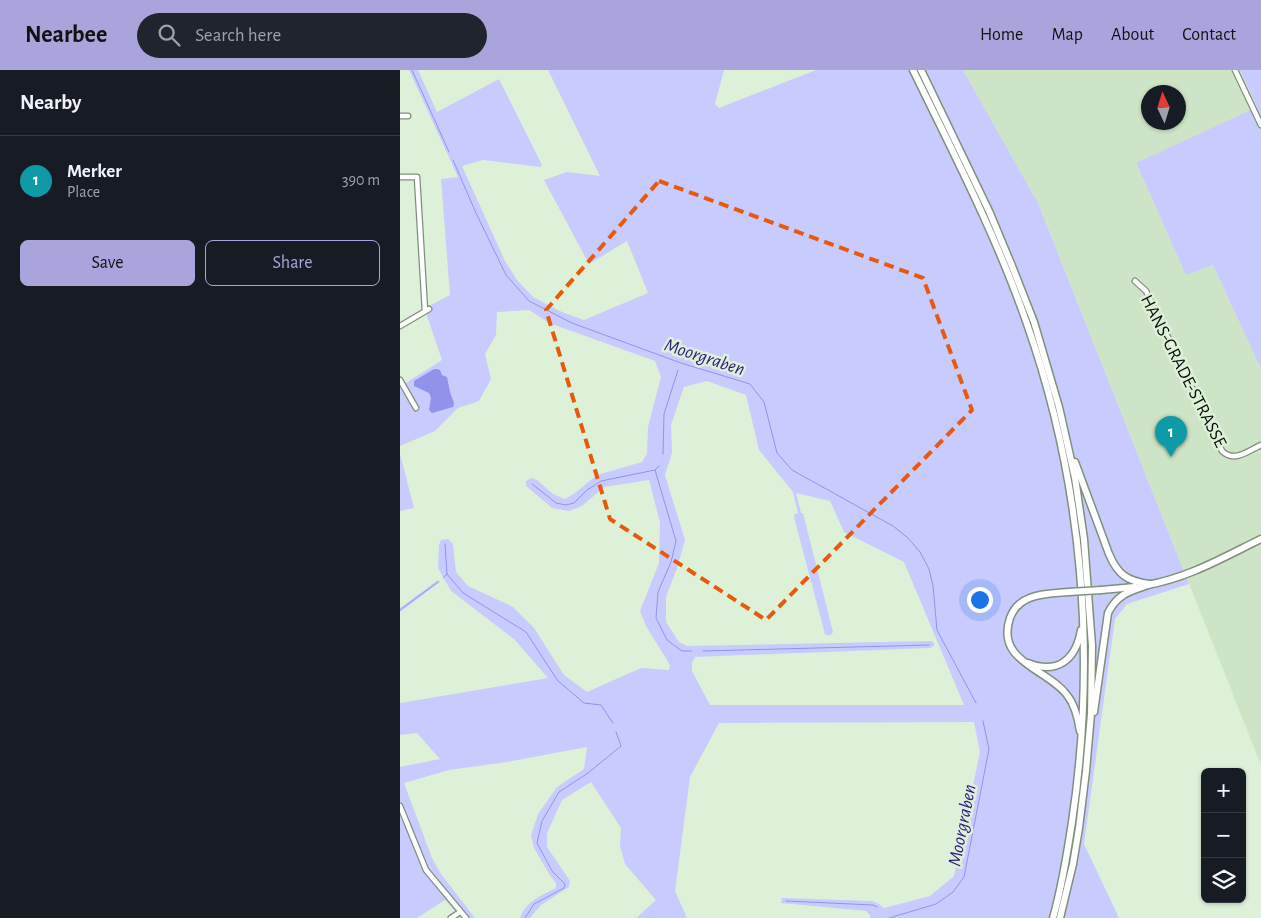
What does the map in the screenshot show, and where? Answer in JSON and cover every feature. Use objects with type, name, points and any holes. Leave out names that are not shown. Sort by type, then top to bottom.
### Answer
[{"type":"highway","points":[[913,70],[982,212],[1006,268],[1036,350],[1053,410],[1065,463],[1077,537],[1084,616],[1084,708],[1078,782],[1066,864],[1053,918]]},
{"type":"highway","points":[[921,70],[989,211],[1034,322],[1059,407],[1075,478],[1085,549],[1092,646],[1086,771],[1079,828],[1060,918]]},
{"type":"highway","points":[[1068,444],[1116,568],[1122,575],[1130,579],[1151,584]]},
{"type":"highway","points":[[1089,730],[1094,713],[1108,613],[1112,605],[1123,594],[1192,572],[1261,540]]},
{"type":"highway","points":[[1082,739],[1078,718],[1067,695],[1052,680],[1036,671],[1014,653],[1008,631],[1009,621],[1021,602],[1035,596],[1151,584]]},
{"type":"highway","points":[[1021,659],[1034,665],[1054,666],[1070,657],[1079,641],[1084,616]]},
{"type":"street","points":[[1235,70],[1261,125]]},
{"type":"street","points":[[400,116],[408,116]]},
{"type":"street","points":[[400,177],[417,177],[427,310],[400,326]]},
{"type":"street","name":"HANS-GRADE-STRASSE","points":[[1135,281],[1146,291],[1222,451],[1227,456],[1233,457],[1261,445]]},
{"type":"street","points":[[400,380],[416,408]]},
{"type":"street","points":[[400,806],[426,870],[466,918]]},
{"type":"street","points":[[450,918],[460,912]]},
{"type":"highlighted area","points":[[659,181],[923,278],[972,410],[766,620],[610,519],[546,310]]},
{"type":"shaded area","points":[[409,70],[418,70],[437,112],[499,79],[542,165],[540,167],[483,160],[462,166],[505,261],[517,280],[533,297],[562,312],[584,320],[648,293],[627,241],[589,264],[544,180],[567,172],[600,176],[548,70],[724,70],[715,104],[719,108],[816,70],[963,70],[1038,203],[1189,584],[1127,604],[1115,619],[1084,844],[1119,918],[869,918],[871,916],[866,911],[781,903],[782,898],[872,901],[884,908],[930,896],[954,876],[980,752],[974,722],[719,723],[690,777],[675,891],[687,918],[636,918],[656,900],[625,864],[620,846],[621,828],[591,782],[562,800],[547,833],[547,847],[570,881],[569,887],[541,905],[530,918],[520,918],[522,912],[530,903],[556,888],[556,883],[534,848],[531,835],[538,814],[557,787],[584,769],[587,747],[507,762],[449,770],[404,783],[432,858],[441,874],[475,918],[463,918],[462,916],[459,918],[446,918],[455,913],[455,911],[445,900],[417,918],[400,918],[400,767],[440,759],[417,733],[400,735],[400,703],[548,678],[514,639],[451,591],[438,568],[441,540],[448,539],[453,544],[456,572],[468,586],[513,607],[534,628],[564,675],[587,692],[641,668],[669,670],[670,665],[646,626],[640,611],[659,563],[660,522],[649,480],[604,487],[582,506],[569,511],[552,508],[526,486],[526,481],[531,478],[537,480],[553,494],[565,499],[597,475],[642,462],[647,454],[648,427],[661,377],[655,361],[549,323],[529,310],[497,312],[496,335],[485,354],[491,379],[479,401],[458,408],[435,431],[400,446],[400,384],[401,386],[442,360],[427,316],[427,307],[450,295],[441,179],[458,177]],"holes":[[[707,381],[746,395],[759,450],[793,492],[798,513],[794,517],[825,634],[831,635],[833,632],[803,513],[801,513],[796,493],[830,501],[844,532],[904,562],[964,705],[710,705],[692,671],[692,663],[695,657],[930,648],[934,646],[932,641],[687,646],[679,642],[666,622],[666,597],[685,540],[665,475],[672,453],[671,425],[684,387]]]},
{"type":"shaded area","points":[[963,70],[1240,70],[1257,107],[1136,164],[1186,274],[1213,265],[1261,369],[1261,765],[1038,203]]},
{"type":"shaded area","points":[[1240,70],[1261,70],[1261,369],[1213,265],[1186,275],[1136,163],[1257,107]]},
{"type":"shaded area","points":[[400,454],[414,508],[400,511]]},
{"type":"shaded area","points":[[438,580],[440,582],[400,612],[400,608]]},
{"type":"water","points":[[434,369],[440,370],[442,375],[447,377],[454,403],[453,407],[432,413],[429,410],[431,398],[429,393],[414,386],[414,381]]},
{"type":"waterway","name":"Moorgraben","points":[[412,70],[449,152]]},
{"type":"waterway","name":"Moorgraben","points":[[453,160],[506,275],[529,301],[572,323],[681,363],[750,384],[764,402],[777,453],[792,470],[893,526],[908,538],[920,552],[929,569],[933,586],[937,630],[976,703]]},
{"type":"waterway","points":[[663,454],[664,414],[678,370]]},
{"type":"waterway","points":[[659,466],[655,470],[676,541],[671,562],[658,592],[656,618],[667,640],[682,651],[692,651]]},
{"type":"waterway","points":[[532,484],[556,503],[566,505],[574,503],[587,490],[601,481],[655,470]]},
{"type":"waterway","points":[[445,544],[447,574],[463,593],[526,632],[558,681],[584,703],[601,705],[613,723]]},
{"type":"waterway","points":[[443,578],[447,574]]},
{"type":"waterway","points":[[400,610],[438,582]]},
{"type":"waterway","points":[[703,651],[929,645]]},
{"type":"waterway","name":"Moorgraben","points":[[889,918],[936,904],[953,892],[964,877],[989,749],[983,721]]},
{"type":"waterway","points":[[525,918],[534,904],[564,888],[565,884],[552,871],[537,843],[542,821],[559,792],[588,773],[621,746],[616,732]]},
{"type":"waterway","points":[[786,901],[873,905],[877,907]]},
{"type":"place","name":"Merker","points":[[1171,457]]}]
